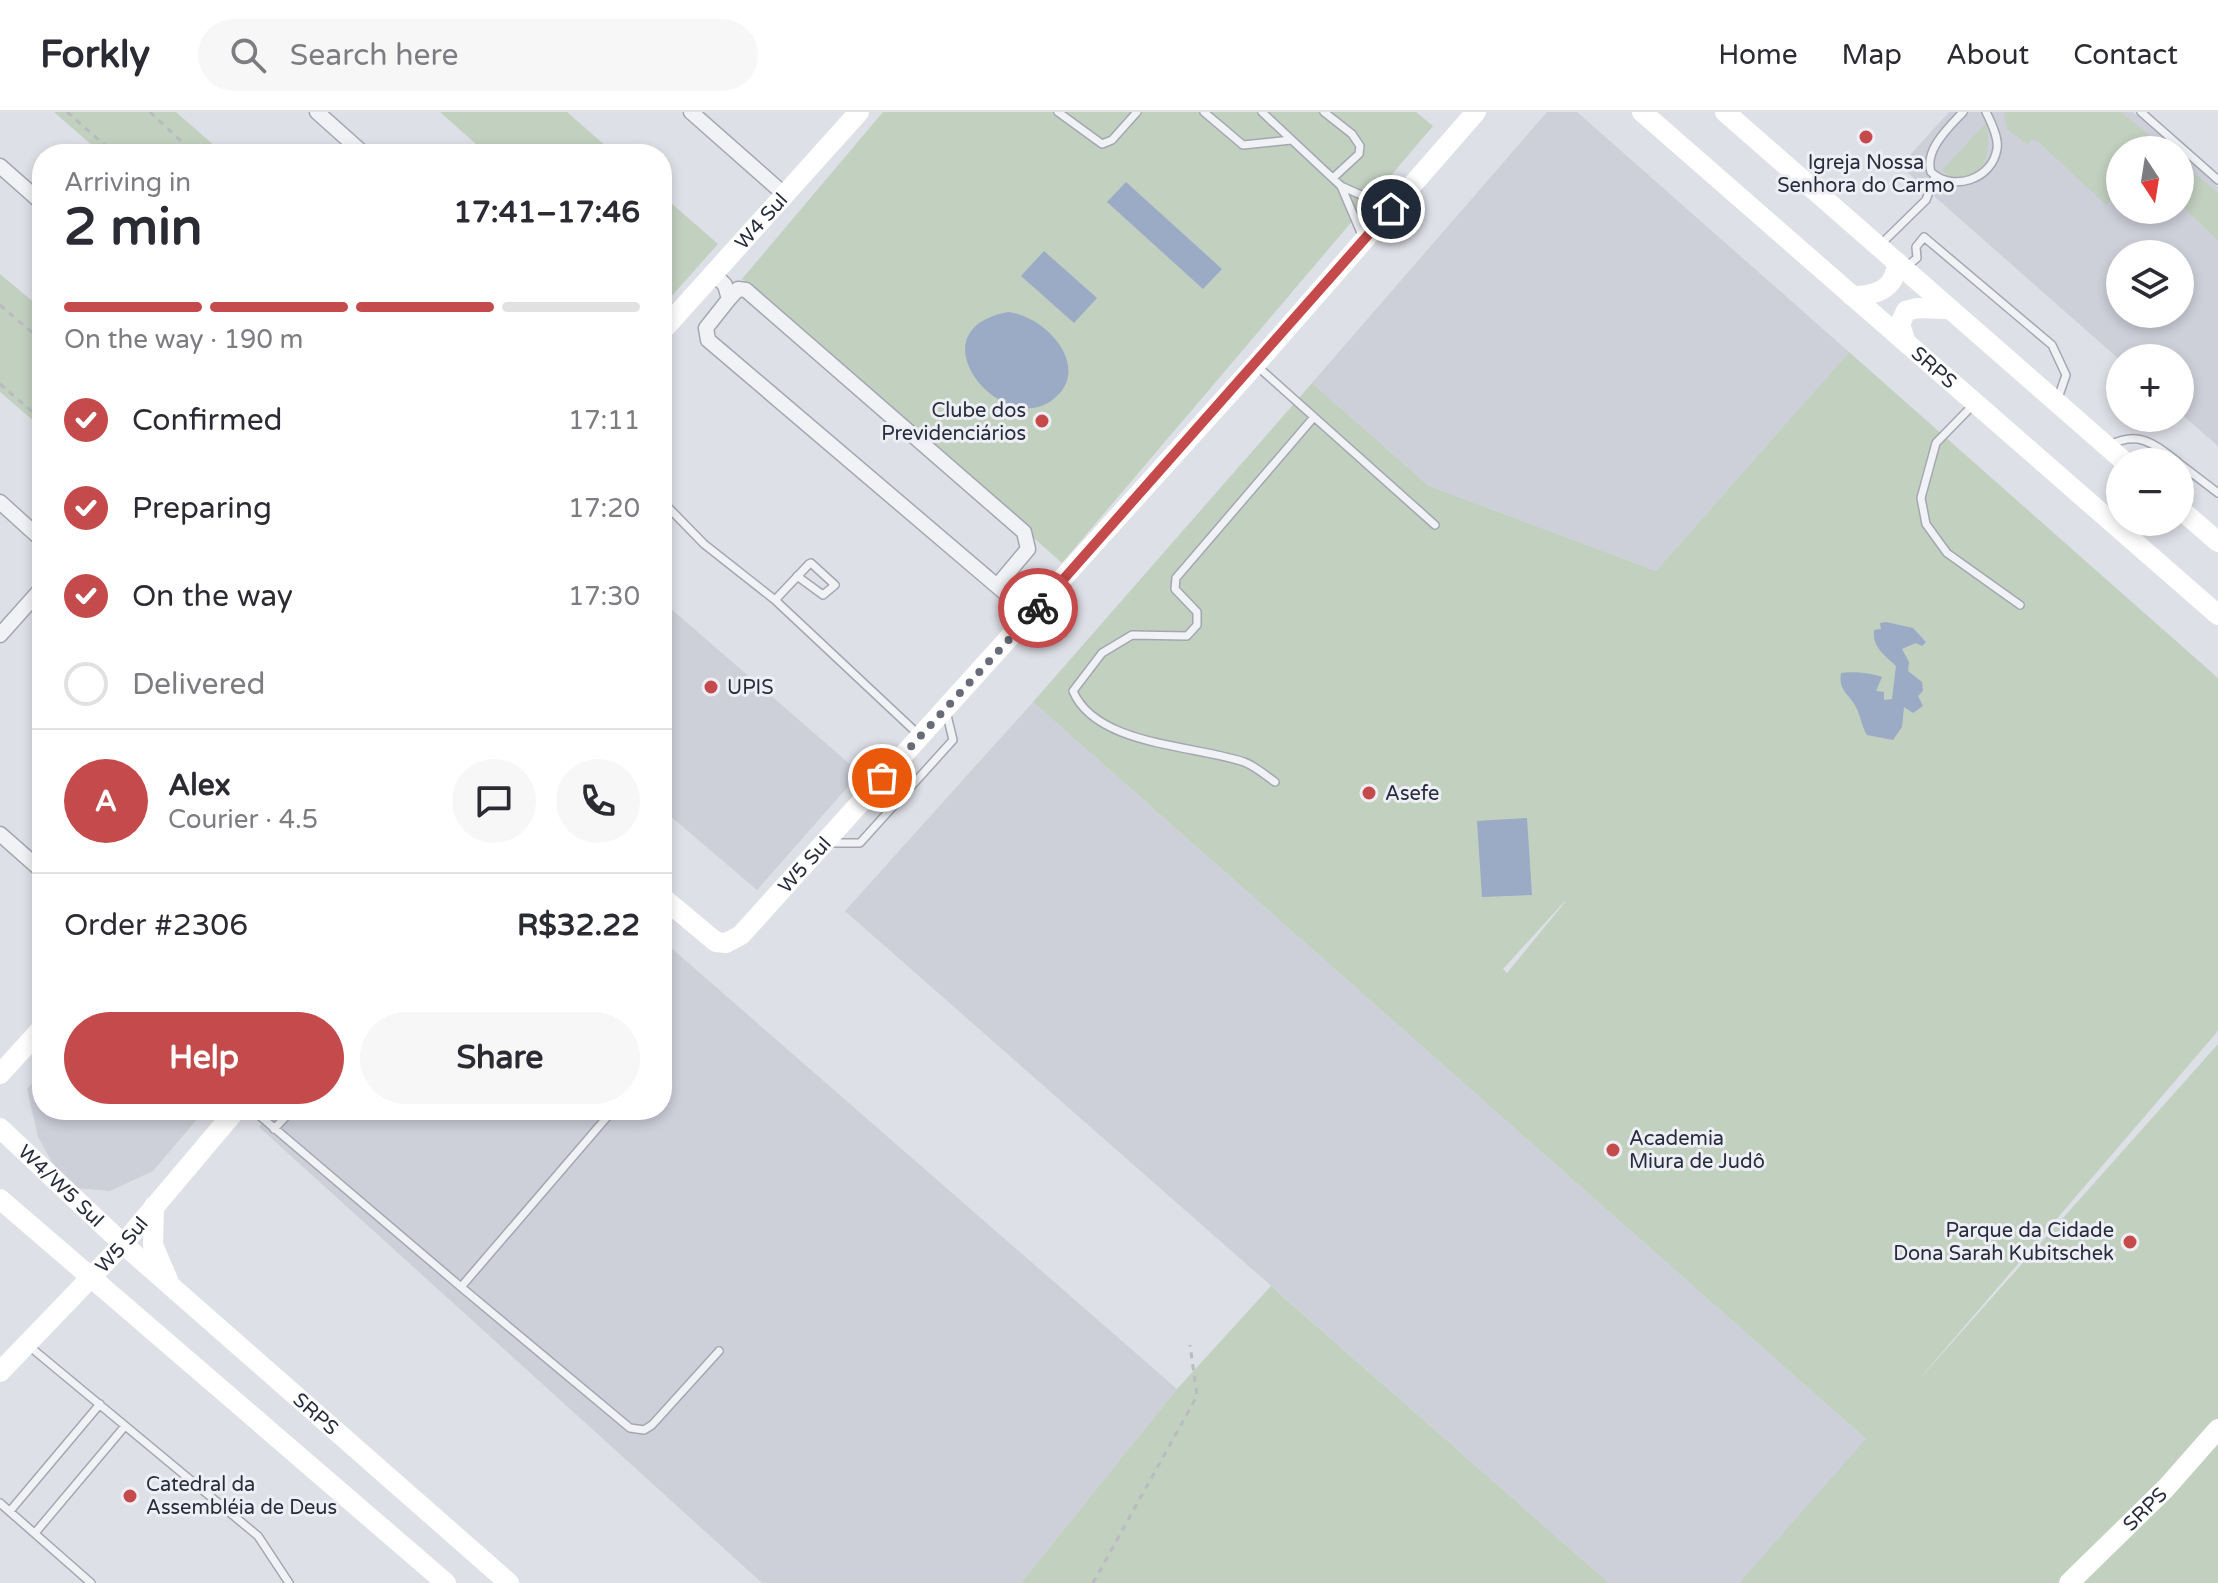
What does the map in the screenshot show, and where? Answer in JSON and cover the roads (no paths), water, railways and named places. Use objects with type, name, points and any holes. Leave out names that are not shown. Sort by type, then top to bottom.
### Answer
[{"type":"main road","name":"W4 Sul","points":[[672,320],[859,112]]},
{"type":"main road","name":"W5 Sul","points":[[672,905],[716,942],[734,941],[1255,365],[1476,112]]},
{"type":"main road","points":[[1642,112],[1684,152]]},
{"type":"main road","name":"SRPS","points":[[1662,112],[1684,152],[1905,340],[1973,405],[2218,615]]},
{"type":"main road","points":[[1725,112],[1879,246],[1946,309],[2108,448]]},
{"type":"main road","points":[[1852,296],[1866,296],[1888,287],[1900,266]]},
{"type":"main road","points":[[1905,340],[1900,324],[1906,311],[1946,309]]},
{"type":"main road","points":[[2194,521],[2218,542]]},
{"type":"main road","points":[[0,1074],[32,1039]]},
{"type":"main road","name":"W5 Sul","points":[[0,1372],[123,1244],[227,1120]]},
{"type":"main road","name":"W4/W5 Sul","points":[[0,1128],[123,1244]]},
{"type":"main road","points":[[0,1199],[446,1583]]},
{"type":"main road","points":[[154,1206],[153,1245],[169,1283]]},
{"type":"main road","name":"SRPS","points":[[123,1244],[509,1583]]},
{"type":"main road","name":"SRPS","points":[[2077,1580],[2218,1429]]},
{"type":"street","points":[[317,112],[353,144]]},
{"type":"street","points":[[691,112],[785,195]]},
{"type":"street","points":[[0,166],[32,194]]},
{"type":"street","points":[[713,273],[725,285],[729,299]]},
{"type":"street","points":[[997,586],[1028,549],[1024,532],[746,290],[738,289],[706,328],[708,340],[1031,615]]},
{"type":"street","points":[[0,502],[32,531]]},
{"type":"street","points":[[0,635],[32,599]]},
{"type":"street","points":[[0,834],[32,860]]},
{"type":"lane","points":[[1058,112],[1102,144],[1112,140],[1133,113]]},
{"type":"lane","points":[[1204,112],[1243,145],[1291,140]]},
{"type":"lane","points":[[1262,112],[1341,186],[1391,209]]},
{"type":"lane","points":[[1324,112],[1352,134],[1360,146],[1359,154],[1333,178]]},
{"type":"lane","points":[[1963,112],[1934,149],[1929,167],[1935,176],[1953,182],[1969,181],[1992,163],[1998,143],[1986,112]]},
{"type":"lane","points":[[2141,112],[2218,180]]},
{"type":"lane","points":[[1879,246],[1926,200],[1935,176]]},
{"type":"lane","points":[[1341,186],[1364,239]]},
{"type":"lane","points":[[1900,266],[1917,258],[1916,247],[1924,237],[2052,345],[2066,375],[2056,403]]},
{"type":"lane","points":[[1255,365],[1435,525]]},
{"type":"lane","points":[[1973,405],[1936,443],[1921,498],[1926,524],[1947,553],[2020,605]]},
{"type":"lane","points":[[1275,782],[1248,763],[1178,749],[1122,732],[1080,707],[1073,691],[1102,653],[1132,635],[1187,636],[1197,625],[1197,612],[1175,589],[1176,578],[1314,417]]},
{"type":"lane","points":[[2106,446],[2123,438],[2138,436],[2159,448]]},
{"type":"lane","points":[[2194,475],[2218,493]]},
{"type":"lane","points":[[672,511],[704,544],[775,600],[920,737]]},
{"type":"lane","points":[[775,600],[797,576],[814,563],[835,585],[823,595],[797,576]]},
{"type":"lane","points":[[824,843],[860,843],[891,809],[953,740],[945,709]]},
{"type":"lane","points":[[264,1120],[630,1428],[644,1430],[652,1425],[719,1351]]},
{"type":"lane","points":[[274,1129],[282,1120]]},
{"type":"lane","points":[[461,1287],[604,1120]]},
{"type":"lane","points":[[26,1343],[258,1536],[289,1583]]},
{"type":"lane","points":[[10,1511],[100,1404]]},
{"type":"lane","points":[[35,1533],[125,1426]]},
{"type":"lane","points":[[0,1503],[91,1583]]},
{"type":"water","points":[[1126,182],[1222,269],[1203,289],[1107,202]]},
{"type":"water","points":[[1044,251],[1097,298],[1074,323],[1021,276]]},
{"type":"water","points":[[1008,312],[1037,323],[1061,346],[1067,360],[1068,375],[1063,388],[1051,401],[1031,408],[1009,405],[990,393],[974,377],[966,358],[967,339],[980,322]]},
{"type":"water","points":[[1880,623],[1913,628],[1926,642],[1922,646],[1916,643],[1902,649],[1909,662],[1908,671],[1922,682],[1923,691],[1918,696],[1923,706],[1913,713],[1904,707],[1902,727],[1893,740],[1867,735],[1841,679],[1841,673],[1846,672],[1882,677],[1876,691],[1884,692],[1884,700],[1892,699],[1896,666],[1880,651],[1874,636],[1874,630],[1881,629]]},
{"type":"water","points":[[1527,818],[1532,895],[1482,897],[1477,821]]},
{"type":"place","name":"Igreja Nossa Senhora do Carmo","points":[[1866,137]]},
{"type":"place","name":"Clube dos Previdenciários","points":[[1042,421]]},
{"type":"place","name":"UPIS","points":[[711,687]]},
{"type":"place","name":"Asefe","points":[[1369,793]]},
{"type":"place","name":"Academia Miura de Judô","points":[[1613,1150]]},
{"type":"place","name":"Parque da Cidade Dona Sarah Kubitschek","points":[[2130,1242]]},
{"type":"place","name":"Catedral da Assembléia de Deus","points":[[130,1496]]}]
